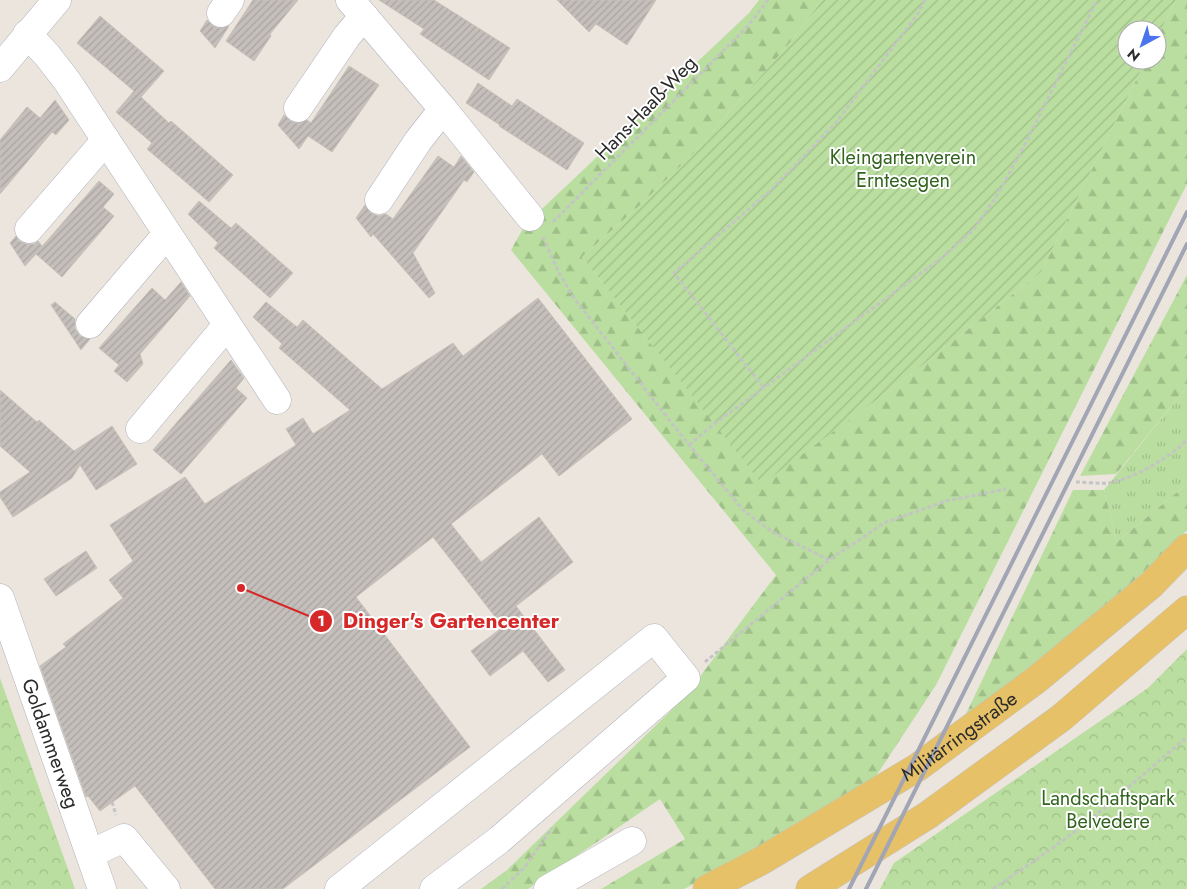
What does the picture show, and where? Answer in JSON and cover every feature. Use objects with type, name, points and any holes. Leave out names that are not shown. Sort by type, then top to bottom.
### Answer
[{"type":"main road","name":"Militärringstraße","points":[[707,889],[761,861],[918,767],[1036,680],[1150,584],[1187,548]]},
{"type":"main road","points":[[810,889],[928,815],[1061,718],[1187,610]]},
{"type":"street","points":[[0,68],[26,34],[57,0]]},
{"type":"street","points":[[298,108],[347,36],[357,8],[443,109],[536,225]]},
{"type":"street","points":[[26,34],[48,56],[62,74],[277,400]]},
{"type":"street","points":[[378,200],[418,141],[443,109]]},
{"type":"street","points":[[30,229],[106,140]]},
{"type":"street","points":[[90,324],[167,234]]},
{"type":"street","points":[[140,428],[227,325]]},
{"type":"street","name":"Goldammerweg","points":[[0,598],[102,889]]},
{"type":"street","points":[[339,889],[654,638],[686,678],[499,840],[441,887]]},
{"type":"street","points":[[90,854],[124,838],[166,889]]},
{"type":"street","points":[[548,889],[632,841]]},
{"type":"path","name":"Hans-Haaß-Weg","points":[[536,225],[748,26],[768,0]]},
{"type":"path","points":[[763,388],[674,273],[771,190],[835,124],[917,15],[925,0]]},
{"type":"path","points":[[690,445],[714,424],[943,258],[974,229],[996,197],[1017,160],[1097,0]]},
{"type":"path","points":[[536,225],[573,297],[744,511],[771,531],[829,560],[884,522],[946,501],[1006,489]]},
{"type":"path","points":[[1076,482],[1108,483],[1140,472],[1179,448],[1187,440]]},
{"type":"path","points":[[992,889],[1043,856],[1089,821],[1187,738]]},
{"type":"green space","points":[[759,0],[822,0],[789,44],[692,155],[582,257],[762,483],[906,378],[1041,272],[1141,70],[1167,70],[1166,20],[1176,0],[1187,0],[1187,184],[936,685],[865,793],[684,889],[601,889],[685,839],[660,799],[528,889],[512,889],[507,870],[684,698],[776,575],[511,250],[525,225],[749,13]]},
{"type":"green space","name":"Kleingartenverein Erntesegen","points":[[822,0],[1176,0],[1166,20],[1117,20],[1117,70],[1141,70],[1041,272],[906,378],[762,484],[582,257],[692,155],[789,44]]},
{"type":"green space","points":[[1187,275],[1187,387],[1116,474],[1080,476]]},
{"type":"green space","points":[[1187,387],[1187,484],[1117,542],[1104,490]]},
{"type":"green space","points":[[1187,484],[1187,530],[1107,605],[964,718],[1073,490],[1104,490],[1117,542]]},
{"type":"green space","name":"Landschaftspark Belvedere","points":[[1187,649],[1187,889],[880,889],[894,863],[1148,688]]},
{"type":"green space","points":[[0,678],[75,889],[0,889]]},
{"type":"green space","points":[[507,870],[512,889],[481,889]]},
{"type":"building","points":[[253,0],[298,0],[270,34],[271,36],[254,61],[226,41]]},
{"type":"building","points":[[379,0],[434,0],[510,48],[489,80],[420,34],[424,29]]},
{"type":"building","points":[[557,0],[656,0],[627,45],[596,24],[589,32]]},
{"type":"building","points":[[100,16],[164,71],[141,97],[169,123],[171,121],[233,175],[209,202],[147,149],[152,143],[116,112],[134,91],[77,43]]},
{"type":"building","points":[[207,20],[213,26],[219,28],[229,26],[215,48],[200,31]]},
{"type":"building","points":[[349,66],[379,85],[332,152],[308,136],[299,149],[278,125],[284,115],[290,121],[296,123],[307,120],[311,123]]},
{"type":"building","points":[[478,83],[512,106],[517,99],[584,143],[567,170],[466,103]]},
{"type":"building","points":[[55,100],[69,120],[56,135],[52,132],[0,194],[0,140],[27,107],[40,118]]},
{"type":"building","points":[[438,156],[454,167],[461,156],[474,172],[467,182],[464,180],[413,253],[435,293],[429,298],[373,234],[371,237],[356,218],[365,205],[371,213],[379,216],[386,214],[393,219]]},
{"type":"building","points":[[99,181],[114,194],[103,207],[114,216],[62,277],[36,254],[25,266],[10,243],[16,236],[19,241],[26,244],[34,244],[38,241],[42,246],[39,250]]},
{"type":"building","points":[[199,201],[231,228],[236,223],[293,273],[270,298],[214,248],[218,243],[188,214]]},
{"type":"building","points":[[181,282],[190,296],[140,354],[143,364],[127,382],[114,371],[119,365],[99,348],[152,288],[165,300]]},
{"type":"building","points":[[538,298],[632,419],[559,476],[542,454],[451,524],[481,562],[539,517],[573,562],[516,606],[565,670],[548,682],[523,651],[490,676],[471,651],[503,627],[433,537],[356,597],[470,747],[283,889],[215,889],[135,786],[100,811],[88,796],[86,797],[40,666],[66,647],[63,644],[123,598],[109,580],[133,561],[110,525],[185,477],[205,504],[296,445],[286,429],[303,418],[313,434],[350,410],[279,348],[282,344],[253,317],[266,302],[297,327],[303,320],[382,389],[453,343],[463,356]]},
{"type":"building","points":[[55,302],[75,319],[75,329],[80,336],[90,339],[81,350],[51,305]]},
{"type":"building","points":[[231,360],[244,378],[236,388],[247,398],[181,474],[153,450]]},
{"type":"building","points":[[0,390],[37,422],[39,420],[74,451],[112,426],[137,464],[96,490],[80,465],[72,478],[13,517],[0,497],[0,492],[30,472],[0,446]]},
{"type":"building","points":[[86,551],[97,568],[56,596],[44,579]]},
{"type":"railway","points":[[849,889],[1187,212]]},
{"type":"railway","points":[[866,889],[1187,244]]},
{"type":"place","name":"Dinger's Gartencenter","points":[[241,588]]}]
